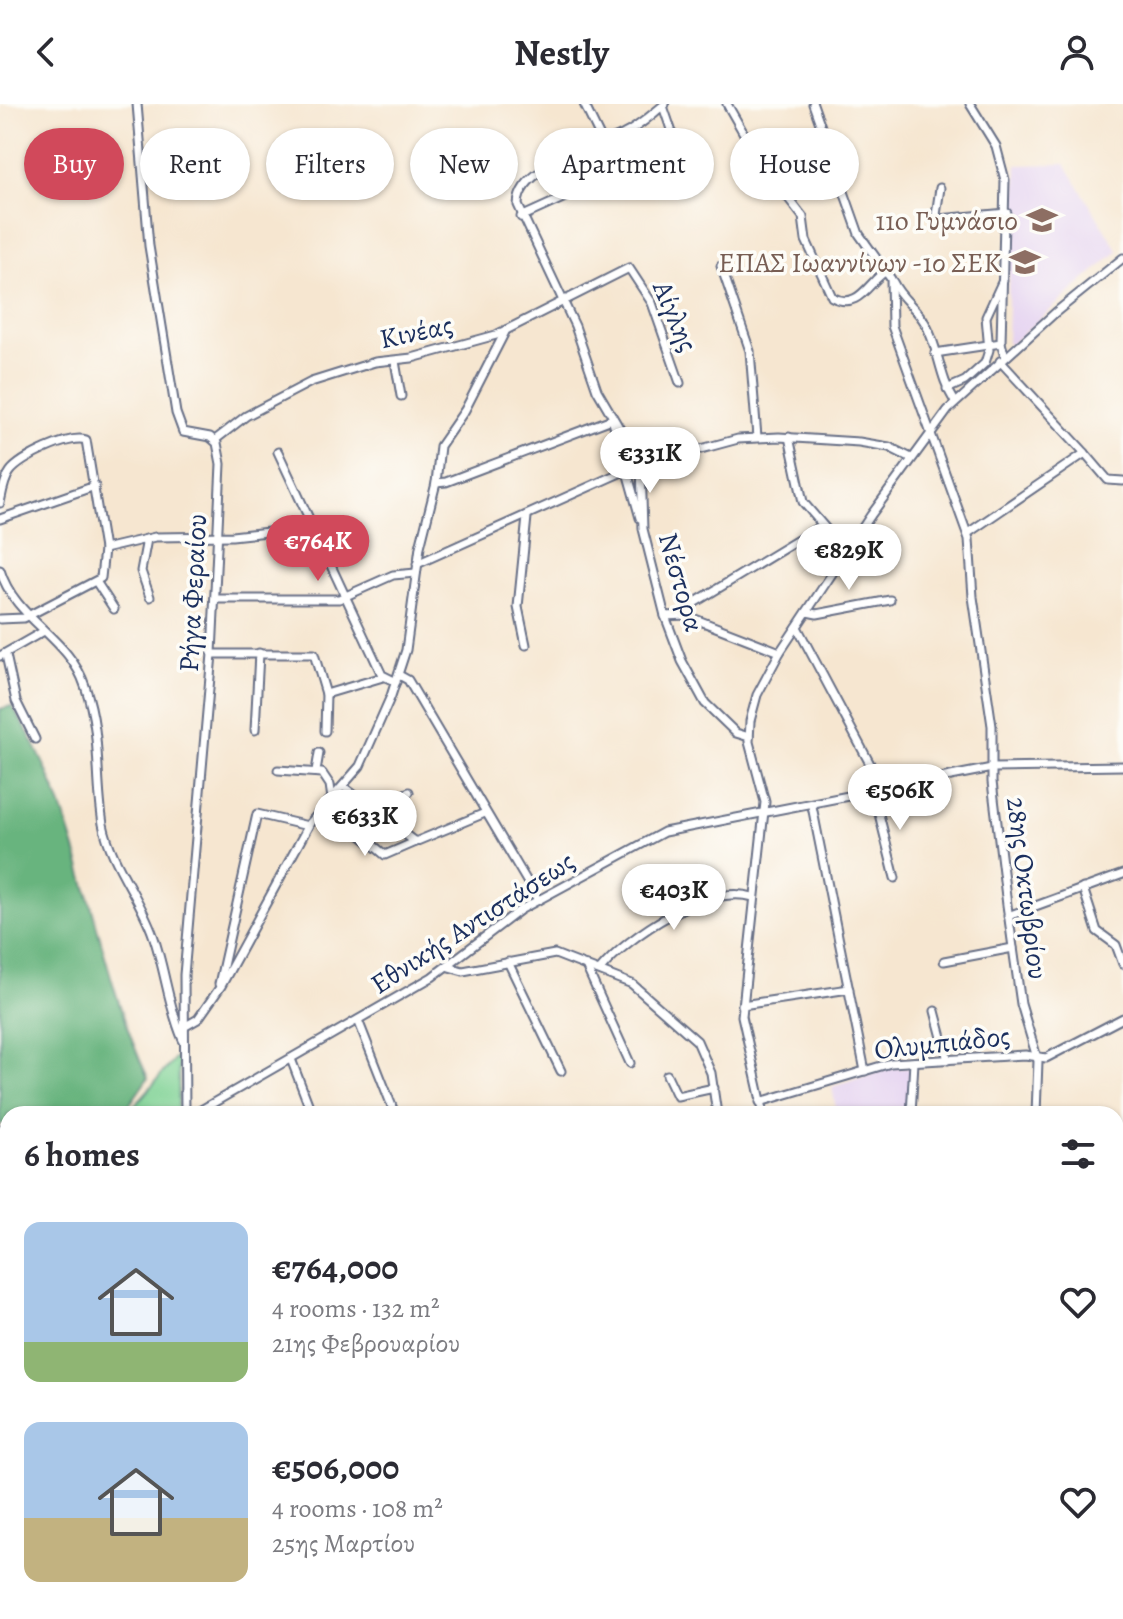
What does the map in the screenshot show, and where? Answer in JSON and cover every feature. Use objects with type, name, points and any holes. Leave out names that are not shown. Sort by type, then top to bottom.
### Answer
[{"type":"street","points":[[137,104],[149,246],[176,413],[183,432],[215,440]]},
{"type":"street","points":[[584,104],[596,128]]},
{"type":"street","points":[[727,104],[741,128]]},
{"type":"street","points":[[813,104],[822,128]]},
{"type":"street","points":[[970,104],[1002,163],[1007,213],[1002,359],[1108,480],[1123,481]]},
{"type":"street","points":[[634,128],[664,105],[671,128]]},
{"type":"street","points":[[534,177],[518,199],[521,217],[562,300],[612,419],[643,529]]},
{"type":"street","points":[[940,188],[936,215],[939,219],[1007,213]]},
{"type":"street","points":[[521,217],[559,200]]},
{"type":"street","points":[[791,200],[803,217],[806,240],[834,299],[848,299],[868,291],[878,276],[889,275]]},
{"type":"street","points":[[847,200],[859,234],[902,299],[925,322],[947,389],[955,402]]},
{"type":"street","points":[[761,1106],[742,1005],[764,799],[749,737],[755,700],[780,652],[846,552],[911,458],[955,402],[1123,258]]},
{"type":"street","points":[[721,266],[750,351],[757,437]]},
{"type":"street","name":"Κινέας","points":[[215,440],[246,416],[311,382],[372,363],[395,361],[506,330],[629,268]]},
{"type":"street","name":"Αίγλης","points":[[629,268],[652,303],[680,383]]},
{"type":"street","name":"28ης Οκτωβρίου","points":[[889,275],[889,317],[929,434],[968,533],[992,726],[992,768],[1008,916],[1021,1004],[1037,1058],[1036,1106]]},
{"type":"street","points":[[947,389],[982,367],[988,355],[986,317],[1005,278]]},
{"type":"street","points":[[184,1027],[198,1019],[221,986],[308,826],[360,766],[398,679],[411,629],[417,569],[442,442],[465,410],[506,330]]},
{"type":"street","points":[[935,353],[1001,343]]},
{"type":"street","points":[[395,361],[401,396]]},
{"type":"street","points":[[612,419],[641,465]]},
{"type":"street","points":[[436,483],[446,482],[612,419]]},
{"type":"street","points":[[215,599],[339,599],[393,575],[417,569],[627,470],[757,437],[883,446],[911,458]]},
{"type":"street","points":[[789,437],[801,498],[821,526],[846,552]]},
{"type":"street","points":[[0,503],[6,478],[17,465],[63,443],[85,439],[104,549],[98,582],[114,609]]},
{"type":"street","name":"Ρήγα Φεραίου","points":[[185,1106],[188,915],[215,599],[221,464],[215,440]]},
{"type":"street","points":[[278,452],[348,596],[383,677]]},
{"type":"street","points":[[968,533],[1085,453]]},
{"type":"street","name":"Νέστορα","points":[[641,465],[643,529],[665,616],[703,701],[736,733],[749,737]]},
{"type":"street","points":[[0,519],[95,486]]},
{"type":"street","points":[[526,645],[518,605],[527,517]]},
{"type":"street","points":[[685,615],[689,606],[821,526]]},
{"type":"street","points":[[104,549],[147,539],[217,537],[314,527]]},
{"type":"street","points":[[147,539],[141,571],[150,597]]},
{"type":"street","points":[[0,570],[13,598],[28,616],[71,655],[86,687],[99,740],[105,831],[152,933],[172,1012],[185,1044]]},
{"type":"street","points":[[0,619],[28,616],[98,582]]},
{"type":"street","points":[[807,612],[817,614],[890,600]]},
{"type":"street","points":[[665,616],[685,615],[780,652]]},
{"type":"street","points":[[797,627],[885,792]]},
{"type":"street","points":[[35,739],[16,701],[3,655],[44,631]]},
{"type":"street","points":[[255,730],[259,653]]},
{"type":"street","points":[[212,654],[314,654],[326,694],[325,731]]},
{"type":"street","points":[[326,694],[383,677],[408,680],[538,900]]},
{"type":"street","points":[[316,771],[319,753]]},
{"type":"street","name":"Εθνικής Αντιστάσεως","points":[[208,1106],[449,967],[500,924],[538,900],[664,832],[885,792],[992,768],[1123,766]]},
{"type":"street","points":[[278,770],[316,771],[329,783],[329,803],[385,855],[485,813]]},
{"type":"street","points":[[344,787],[415,842]]},
{"type":"street","points":[[375,809],[409,792]]},
{"type":"street","points":[[874,794],[895,878]]},
{"type":"street","points":[[812,806],[865,1071]]},
{"type":"street","points":[[221,986],[257,814],[308,826]]},
{"type":"street","points":[[1008,916],[1123,874]]},
{"type":"street","points":[[1083,888],[1097,931],[1116,945],[1123,964]]},
{"type":"street","points":[[600,970],[645,931],[674,914],[727,895],[753,897]]},
{"type":"street","points":[[944,961],[1013,948]]},
{"type":"street","points":[[449,967],[463,971],[552,954],[632,984],[695,1038],[706,1057],[716,1106]]},
{"type":"street","points":[[508,962],[561,1071]]},
{"type":"street","points":[[586,966],[630,1063]]},
{"type":"street","points":[[742,1005],[849,989]]},
{"type":"street","points":[[935,1011],[948,1060]]},
{"type":"street","points":[[1037,1058],[1049,1056],[1123,1018]]},
{"type":"street","points":[[358,1020],[392,1106]]},
{"type":"street","name":"Ολυμπιάδος","points":[[760,1102],[891,1063],[1037,1058]]},
{"type":"street","points":[[291,1059],[309,1106]]},
{"type":"street","points":[[911,1106],[914,1062]]},
{"type":"street","points":[[667,1075],[677,1096],[714,1088]]},
{"type":"shaded area","points":[[1065,164],[1118,251],[1011,344],[1007,343],[1010,236],[1015,236],[1017,165]]},
{"type":"shaded area","points":[[891,1068],[910,1068],[908,1106],[836,1106],[832,1087]]},
{"type":"green space","points":[[12,706],[37,749],[73,842],[114,985],[148,1078],[129,1106],[0,1106],[0,709]]},
{"type":"green space","points":[[179,1054],[178,1106],[134,1106]]},
{"type":"place","name":"11o Γυμνάσιο","points":[[1042,220]]},
{"type":"place","name":"ΕΠΑΣ Ιωαννίνων -1ο ΣΕΚ","points":[[1025,262]]}]
